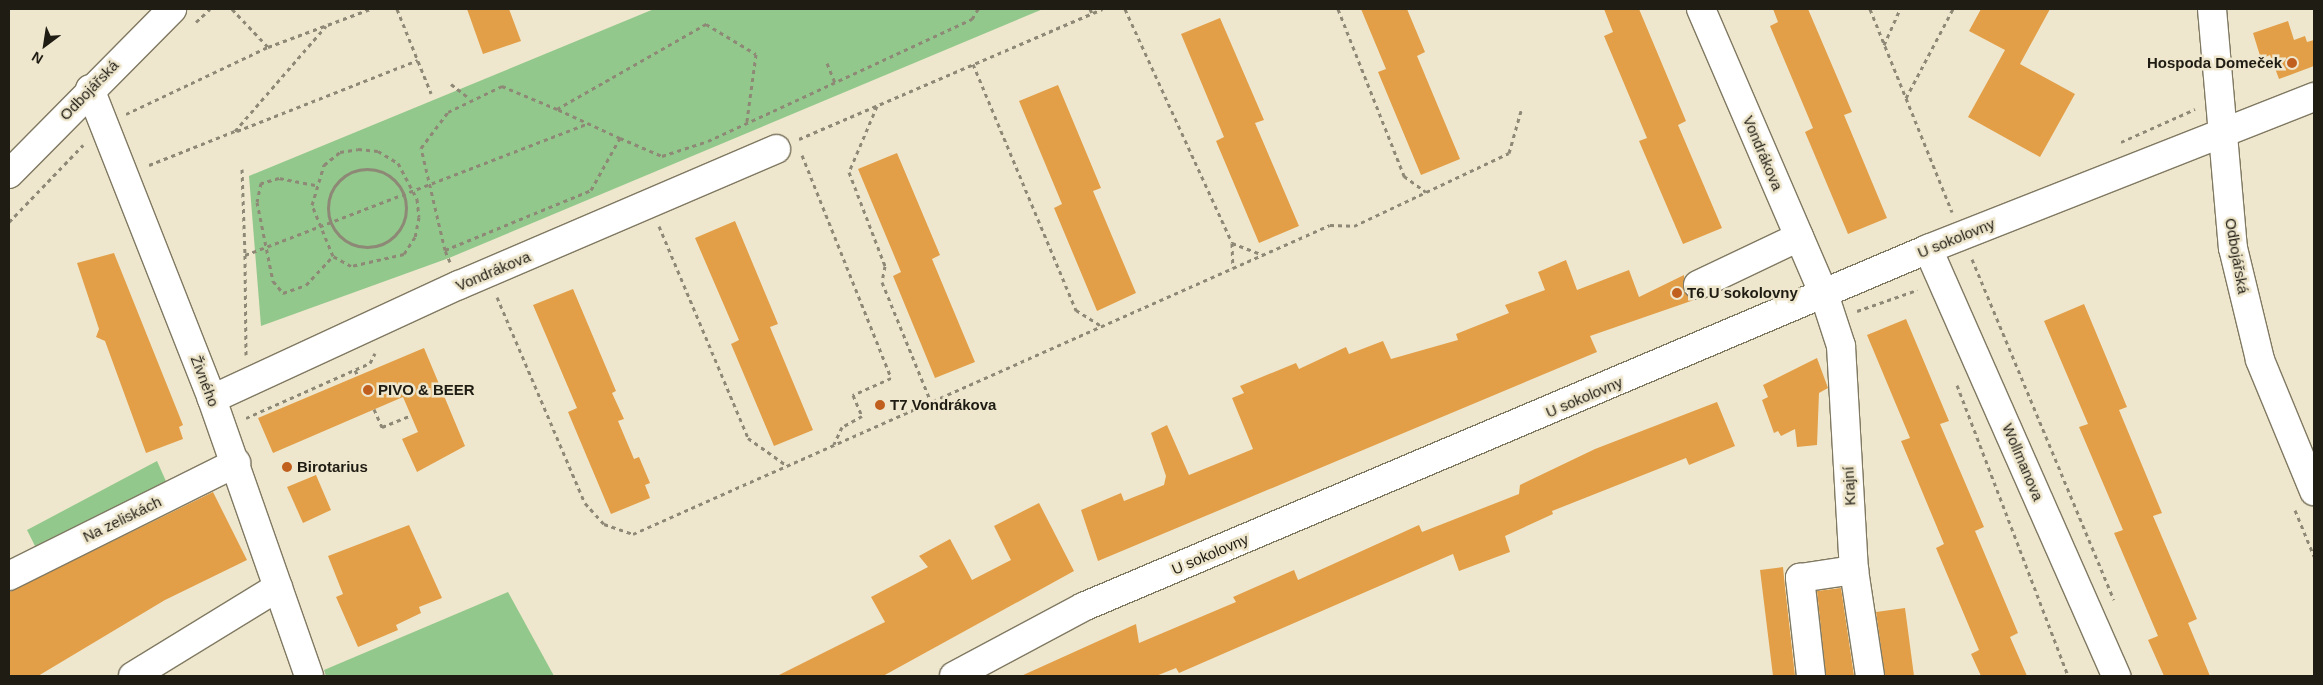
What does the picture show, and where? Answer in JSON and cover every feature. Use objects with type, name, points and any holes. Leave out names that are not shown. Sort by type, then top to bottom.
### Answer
[{"type":"street","name":"Odbojářská","points":[[9,174],[90,89],[172,9]]},
{"type":"street","name":"Vondrákova","points":[[1701,9],[1829,308]]},
{"type":"street","name":"Odbojářská","points":[[2212,9],[2221,134],[2233,248],[2260,360],[2314,491]]},
{"type":"street","name":"Živného","points":[[90,89],[236,463],[309,676]]},
{"type":"street","name":"U sokolovny","points":[[954,676],[1083,608],[1829,308],[1928,249],[2314,97]]},
{"type":"street","name":"Vondrákova","points":[[212,399],[459,285],[786,145]]},
{"type":"street","points":[[1698,285],[1799,237]]},
{"type":"street","name":"Wollmanova","points":[[1928,249],[1930,282],[2116,676]]},
{"type":"street","name":"Krajní","points":[[1829,308],[1841,346],[1854,570],[1870,676]]},
{"type":"street","name":"Na zeliskách","points":[[9,576],[236,463]]},
{"type":"street","points":[[1811,676],[1800,578],[1854,570]]},
{"type":"street","points":[[133,676],[278,587]]},
{"type":"path","points":[[232,9],[268,47]]},
{"type":"path","points":[[126,114],[268,47],[370,9]]},
{"type":"path","points":[[397,9],[431,93]]},
{"type":"path","points":[[459,285],[445,250],[427,185],[421,148],[448,112],[469,98],[502,86],[662,156],[708,141],[747,121],[835,83],[972,19],[978,9]]},
{"type":"path","points":[[1090,9],[1092,13]]},
{"type":"path","points":[[834,444],[842,427],[862,416],[853,396],[891,378],[786,145],[1102,9]]},
{"type":"path","points":[[1125,9],[1232,242],[1233,268]]},
{"type":"path","points":[[1338,9],[1404,176],[1426,192]]},
{"type":"path","points":[[1870,9],[1962,235]]},
{"type":"path","points":[[1884,45],[1900,9]]},
{"type":"path","points":[[1906,98],[1953,9]]},
{"type":"path","points":[[557,109],[706,24],[756,54],[747,121]]},
{"type":"path","points":[[235,131],[326,26]]},
{"type":"path","points":[[140,169],[418,60]]},
{"type":"path","points":[[827,63],[835,83]]},
{"type":"path","points":[[973,64],[1076,310],[1102,326]]},
{"type":"path","points":[[451,84],[469,98]]},
{"type":"path","points":[[877,106],[849,172],[885,266],[882,282],[931,402]]},
{"type":"path","points":[[494,290],[584,502],[604,524],[632,534],[1330,225],[1354,226],[1509,153],[1521,111]]},
{"type":"path","points":[[245,255],[589,123]]},
{"type":"path","points":[[445,250],[592,190],[620,138]]},
{"type":"path","points":[[9,222],[87,140]]},
{"type":"path","points":[[358,149],[378,151],[398,163],[414,190],[419,217],[416,237],[404,254],[351,266],[333,256],[318,227],[312,206],[315,185],[324,165],[340,152],[358,149]]},
{"type":"path","points":[[365,168],[388,174],[404,194],[404,218],[396,237],[384,247],[366,250],[350,244],[330,222],[329,198],[345,172],[365,168]]},
{"type":"path","points":[[242,169],[246,384]]},
{"type":"path","points":[[315,185],[279,178],[261,183],[258,202],[264,247],[273,281],[283,293],[306,285],[333,256]]},
{"type":"path","points":[[658,224],[748,438],[786,466]]},
{"type":"path","points":[[1232,242],[1264,255]]},
{"type":"path","points":[[1829,308],[1930,282],[1970,253],[2115,603]]},
{"type":"path","points":[[1923,298],[1930,282]]},
{"type":"path","points":[[355,370],[358,376]]},
{"type":"path","points":[[1955,381],[2068,676]]},
{"type":"path","points":[[374,409],[382,427],[411,415]]},
{"type":"green space","points":[[654,9],[1043,9],[449,258],[261,326],[249,176]]},
{"type":"green space","points":[[157,461],[169,488],[39,554],[27,530]]},
{"type":"green space","points":[[508,592],[554,676],[326,676],[324,670]]},
{"type":"building","points":[[467,9],[509,9],[521,41],[483,54]]},
{"type":"building","points":[[1361,9],[1407,9],[1425,52],[1417,56],[1460,159],[1421,175],[1378,72],[1386,69]]},
{"type":"building","points":[[1604,9],[1639,9],[1686,121],[1678,125],[1722,228],[1683,244],[1639,141],[1647,138],[1604,36],[1613,32]]},
{"type":"building","points":[[1773,9],[1808,9],[1852,112],[1844,115],[1887,218],[1848,234],[1805,132],[1813,128],[1770,26],[1778,22]]},
{"type":"building","points":[[1981,9],[2050,9],[2020,64],[2075,94],[2040,157],[1968,117],[2005,50],[1969,31]]},
{"type":"building","points":[[1220,18],[1264,120],[1255,123],[1299,226],[1259,243],[1216,141],[1224,137],[1181,34]]},
{"type":"building","points":[[2288,21],[2294,40],[2305,36],[2307,42],[2314,40],[2314,66],[2279,79],[2270,55],[2261,59],[2253,33]]},
{"type":"building","points":[[1058,85],[1101,188],[1093,191],[1136,293],[1097,311],[1054,208],[1062,204],[1019,101]]},
{"type":"building","points":[[897,153],[940,255],[932,259],[975,362],[935,378],[893,276],[901,272],[858,169]]},
{"type":"building","points":[[735,221],[778,324],[770,327],[813,430],[774,446],[731,344],[739,340],[695,238]]},
{"type":"building","points":[[114,253],[183,425],[179,427],[183,439],[146,453],[105,341],[96,337],[99,329],[77,263]]},
{"type":"building","points":[[1566,260],[1577,290],[1629,270],[1639,297],[1684,275],[1684,291],[1694,300],[1590,336],[1597,352],[1098,561],[1081,510],[1121,493],[1124,501],[1164,485],[1166,476],[1151,433],[1167,425],[1189,475],[1253,449],[1232,398],[1244,393],[1240,386],[1296,363],[1299,369],[1346,347],[1349,354],[1383,341],[1391,359],[1458,340],[1456,334],[1509,313],[1505,305],[1545,290],[1538,272]]},
{"type":"building","points":[[573,289],[616,391],[612,393],[624,419],[618,421],[634,459],[639,457],[650,483],[645,485],[650,498],[611,514],[568,412],[577,408],[533,305]]},
{"type":"building","points":[[2084,304],[2127,407],[2119,410],[2162,513],[2153,516],[2197,619],[2188,623],[2210,676],[2164,676],[2148,640],[2158,636],[2114,533],[2123,530],[2079,427],[2088,424],[2044,321]]},
{"type":"building","points":[[1906,319],[1949,421],[1940,424],[1984,527],[1975,531],[2018,633],[2010,637],[2027,676],[1981,676],[1971,654],[1979,650],[1936,548],[1944,544],[1901,441],[1910,438],[1867,335]]},
{"type":"building","points":[[424,348],[465,446],[417,472],[402,439],[418,432],[403,397],[273,453],[258,418]]},
{"type":"building","points":[[1817,358],[1828,388],[1819,393],[1817,445],[1797,447],[1795,429],[1781,436],[1778,431],[1774,433],[1762,400],[1768,397],[1763,385]]},
{"type":"building","points":[[1717,402],[1735,446],[1689,465],[1686,458],[1552,511],[1553,514],[1505,536],[1510,552],[1459,571],[1453,554],[1179,673],[1176,668],[1156,676],[1021,676],[1136,624],[1139,643],[1236,602],[1233,597],[1294,570],[1298,580],[1419,525],[1422,532],[1519,494],[1520,485],[1595,449]]},
{"type":"building","points":[[316,475],[331,510],[303,523],[287,487]]},
{"type":"building","points":[[213,492],[247,560],[165,600],[38,676],[9,676],[9,592]]},
{"type":"building","points":[[1039,503],[1074,571],[883,676],[777,676],[885,622],[871,597],[928,567],[919,556],[950,539],[972,580],[1011,560],[994,526]]},
{"type":"building","points":[[409,525],[442,598],[419,607],[421,613],[396,625],[398,630],[358,647],[336,597],[343,594],[328,556]]},
{"type":"building","points":[[1783,567],[1795,676],[1773,676],[1760,570]]},
{"type":"building","points":[[1841,588],[1854,676],[1826,676],[1817,591]]},
{"type":"building","points":[[1905,608],[1914,676],[1885,676],[1876,612]]},
{"type":"place","name":"Hospoda Domeček","points":[[2292,63]]},
{"type":"place","name":"T6 U sokolovny","points":[[1677,293]]},
{"type":"place","name":"PIVO & BEER","points":[[368,390]]},
{"type":"place","name":"T7 Vondrákova","points":[[880,405]]},
{"type":"place","name":"Birotarius","points":[[287,467]]}]
